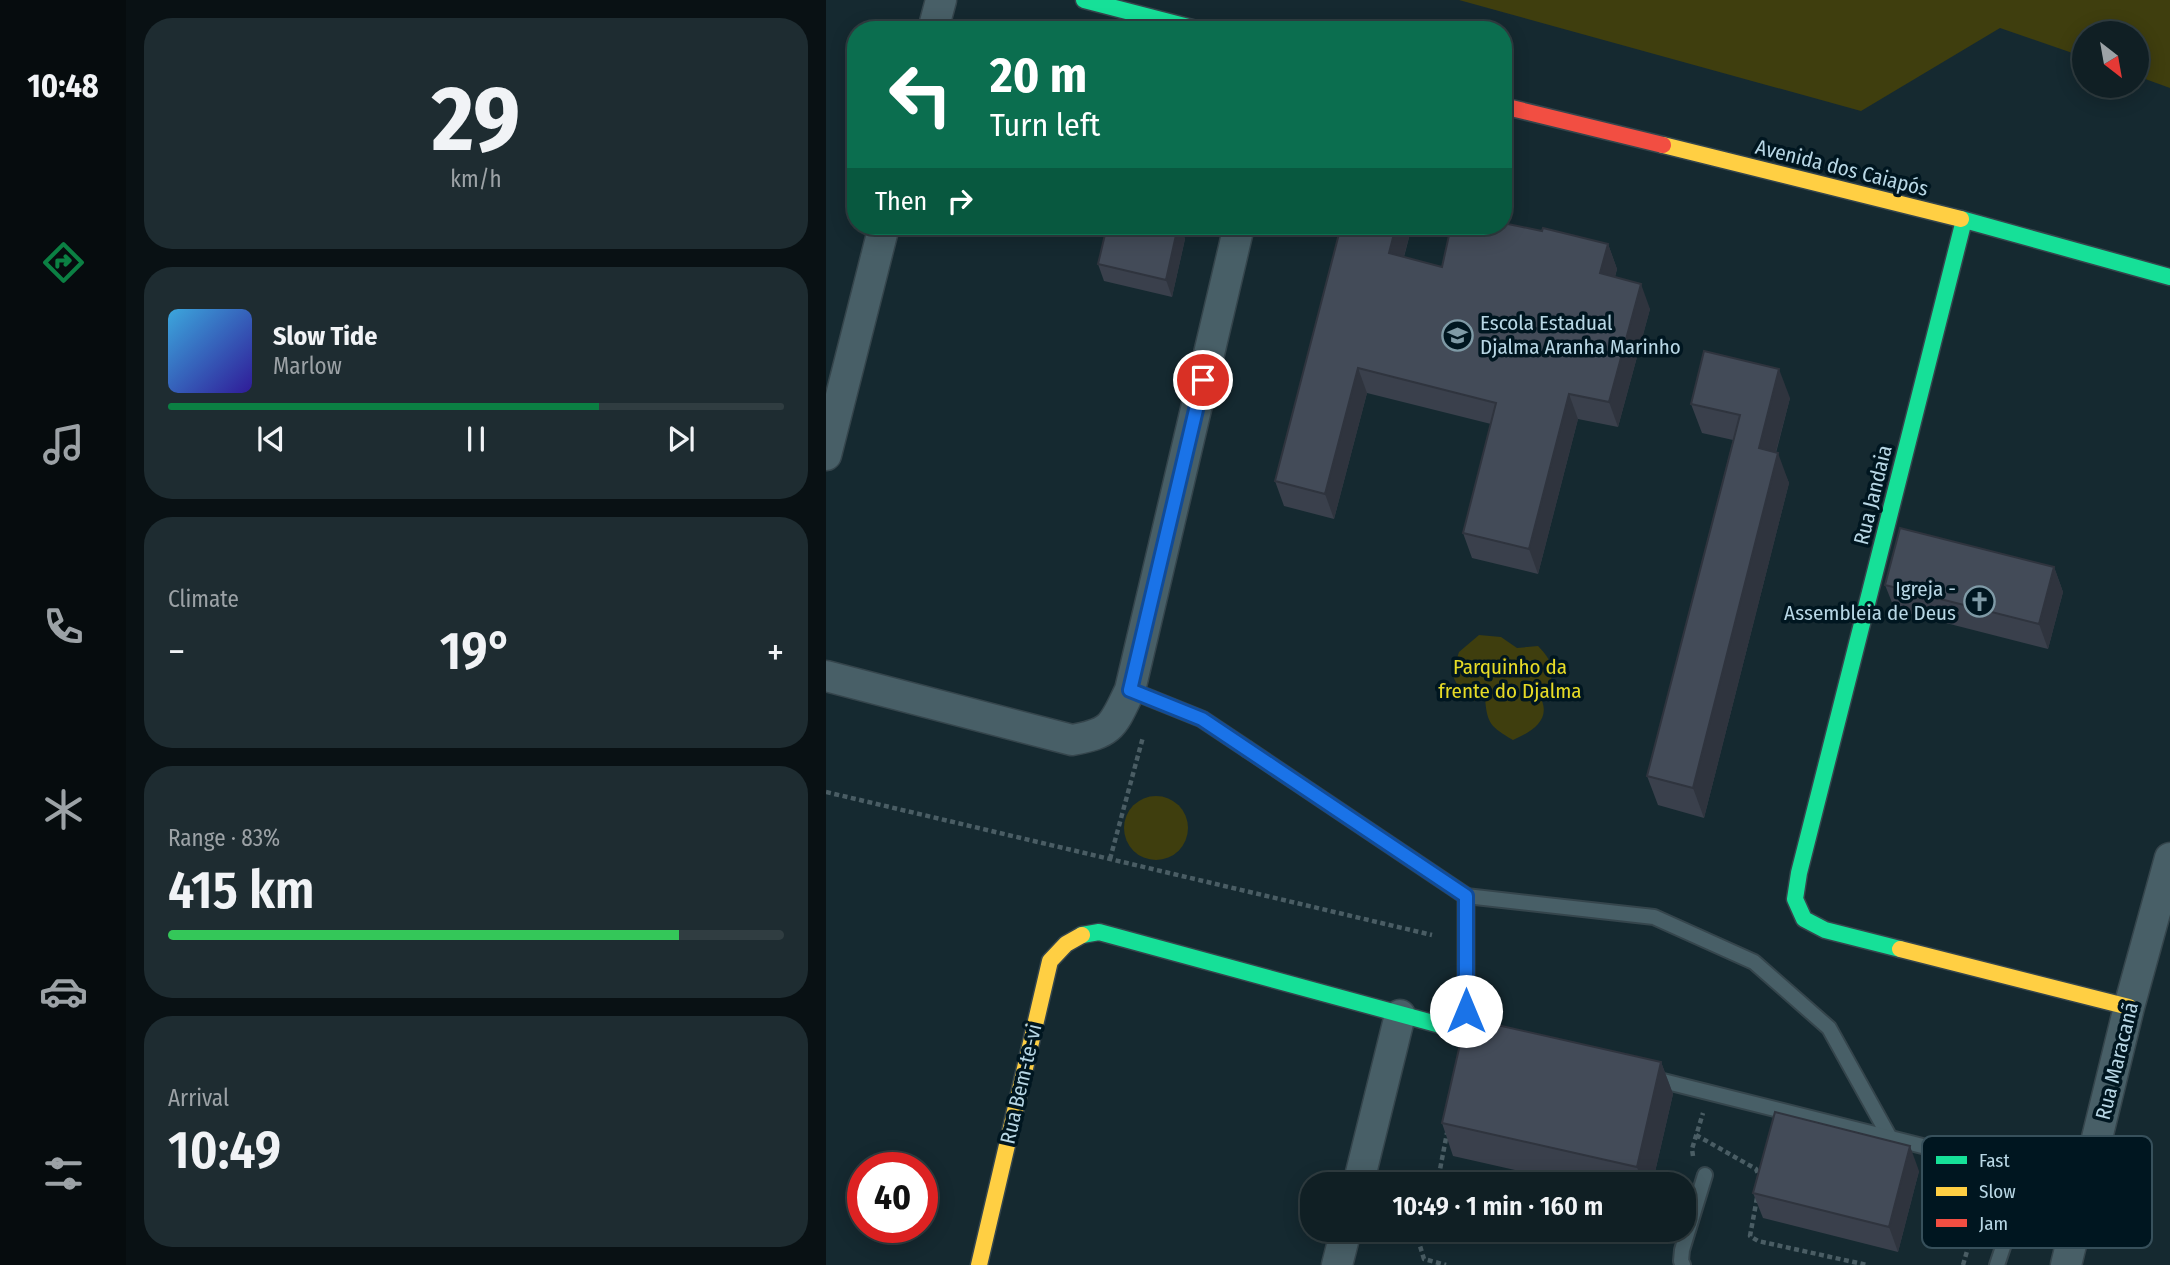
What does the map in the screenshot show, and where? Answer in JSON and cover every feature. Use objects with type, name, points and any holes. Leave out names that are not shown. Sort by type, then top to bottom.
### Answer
[{"type":"street","points":[[935,21],[941,0]]},
{"type":"street","points":[[1084,0],[1165,21]]},
{"type":"street","name":"Avenida dos Caiapós","points":[[1512,108],[1964,220],[2170,277]]},
{"type":"street","name":"Rua Jandaia","points":[[1964,220],[1799,873],[1795,899],[1804,919],[1825,930],[2129,1007]]},
{"type":"street","points":[[826,455],[882,235]]},
{"type":"street","points":[[826,676],[1072,740],[1094,736],[1112,726],[1141,695],[1237,235]]},
{"type":"street","points":[[1141,695],[1202,719],[1466,896],[1473,1034],[1400,1015],[1360,1172]]},
{"type":"street","name":"Rua Maracanã","points":[[2098,1136],[2129,1007],[2170,858]]},
{"type":"street","name":"Rua Bem-te-vi","points":[[979,1265],[1050,961],[1063,945],[1079,934],[1099,932],[1400,1015]]},
{"type":"street","points":[[1337,1265],[1343,1242]]},
{"type":"street","name":"Rua Maracanã","points":[[2066,1265],[2070,1248]]},
{"type":"lane","points":[[1466,896],[1654,917],[1754,962],[1829,1028],[1889,1138]]},
{"type":"lane","points":[[1641,1076],[1922,1146]]},
{"type":"lane","points":[[1683,1265],[1682,1250],[1705,1175]]},
{"type":"lane","points":[[1997,1265],[2003,1248]]},
{"type":"path","points":[[1110,859],[1141,695]]},
{"type":"path","points":[[826,792],[1431,934],[1437,940]]},
{"type":"path","points":[[1705,1175],[1693,1165],[1692,1150],[1709,1092]]},
{"type":"path","points":[[1440,1172],[1449,1124]]},
{"type":"path","points":[[1696,1135],[1756,1168],[1760,1178],[1759,1185]]},
{"type":"path","points":[[1759,1193],[1750,1236],[1758,1241],[1867,1265]]},
{"type":"path","points":[[1421,1242],[1424,1259],[1445,1265]]},
{"type":"path","points":[[1963,1265],[1968,1248]]},
{"type":"green space","points":[[1459,0],[2170,0],[2170,88],[2149,80],[2149,21],[2072,21],[2072,53],[2000,28],[1861,111]]},
{"type":"green space","name":"Parquinho da frente do Djalma","points":[[1479,635],[1501,637],[1517,648],[1538,646],[1551,664],[1550,682],[1538,693],[1544,710],[1543,716],[1534,728],[1513,740],[1491,724],[1485,698],[1474,701],[1460,691],[1452,674],[1459,652]]},
{"type":"green space","points":[[1156,796],[1174,802],[1182,810],[1188,828],[1182,846],[1174,854],[1156,860],[1138,854],[1130,846],[1124,828],[1130,810],[1138,802]]},
{"type":"building","points":[[1512,225],[1542,231],[1543,228],[1608,244],[1600,273],[1641,284],[1609,402],[1569,394],[1529,549],[1463,533],[1496,403],[1358,368],[1325,494],[1275,481],[1339,235],[1394,235],[1389,253],[1442,267],[1449,235],[1512,235]]},
{"type":"building","points":[[1105,235],[1176,235],[1166,280],[1098,264]]},
{"type":"building","points":[[1704,351],[1779,369],[1759,448],[1778,453],[1693,788],[1647,776],[1740,415],[1691,404]]},
{"type":"building","points":[[1900,528],[2054,567],[2039,624],[1885,585]]},
{"type":"building","points":[[1466,1018],[1661,1062],[1637,1167],[1442,1123]]},
{"type":"building","points":[[1775,1112],[1910,1146],[1889,1227],[1753,1193]]},
{"type":"traffic: fast","points":[[1084,0],[1165,21]]},
{"type":"traffic: fast","points":[[1961,219],[2170,277]]},
{"type":"traffic: fast","points":[[1900,949],[1825,930],[1804,919],[1795,899],[1799,873],[1964,220]]},
{"type":"traffic: fast","points":[[1082,935],[1099,932],[1466,1032],[1466,896],[1247,749]]},
{"type":"traffic: slow","points":[[1663,145],[1961,219]]},
{"type":"traffic: slow","points":[[1130,690],[1202,719],[1247,749]]},
{"type":"traffic: slow","points":[[979,1265],[1050,961],[1066,944],[1082,935]]},
{"type":"traffic: slow","points":[[1900,949],[2129,1007]]},
{"type":"traffic: jam","points":[[1512,108],[1663,145]]},
{"type":"place","name":"Escola Estadual Djalma Aranha Marinho","points":[[1457,335]]},
{"type":"place","name":"Igreja - Assembleia de Deus","points":[[1979,601]]},
{"type":"route","points":[[1203,380],[1130,690],[1202,719],[1466,896],[1466,1011]]}]
